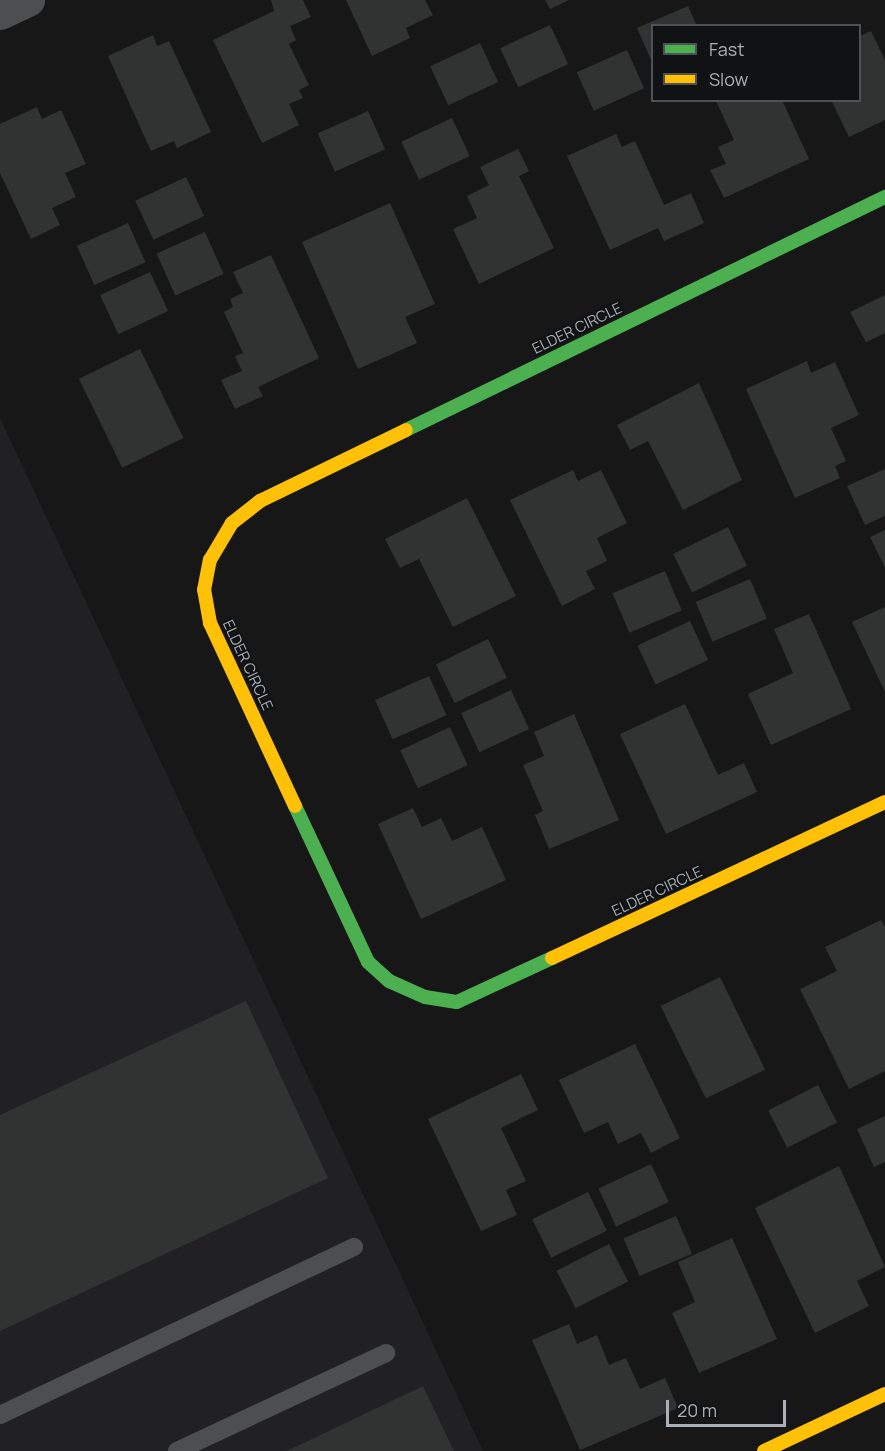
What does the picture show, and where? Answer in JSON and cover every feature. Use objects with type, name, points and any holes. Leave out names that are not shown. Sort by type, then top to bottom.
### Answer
[{"type":"street","points":[[0,13],[28,0]]},
{"type":"street","name":"ELDER CIRCLE","points":[[885,196],[260,501],[232,523],[210,560],[204,590],[210,623],[368,962],[389,981],[425,997],[457,1002],[885,802]]},
{"type":"street","points":[[765,1451],[885,1394]]},
{"type":"lane","points":[[0,1415],[354,1247]]},
{"type":"lane","points":[[177,1451],[386,1353]]},
{"type":"shaded area","points":[[0,418],[483,1451],[0,1451]]},
{"type":"building","points":[[271,0],[303,0],[311,17],[290,26],[296,40],[289,44],[309,85],[299,90],[303,98],[289,104],[299,125],[262,143],[213,40],[274,11]]},
{"type":"building","points":[[346,0],[425,0],[433,15],[406,28],[410,38],[372,56]]},
{"type":"building","points":[[545,0],[569,0],[550,9]]},
{"type":"building","points":[[688,6],[696,24],[651,24],[651,60],[637,28]]},
{"type":"building","points":[[550,25],[568,64],[518,87],[500,48]]},
{"type":"building","points":[[871,31],[885,60],[885,120],[849,137],[832,102],[861,102],[861,36]]},
{"type":"building","points":[[153,35],[157,46],[169,41],[211,132],[177,148],[174,141],[151,151],[108,56]]},
{"type":"building","points":[[480,43],[498,82],[448,105],[430,66]]},
{"type":"building","points":[[627,50],[644,88],[594,111],[577,72]]},
{"type":"building","points":[[716,102],[783,102],[809,159],[724,198],[710,170],[726,164],[718,147],[734,140]]},
{"type":"building","points":[[37,107],[42,119],[61,110],[86,164],[65,173],[76,197],[52,208],[60,225],[31,239],[0,173],[0,124]]},
{"type":"building","points":[[368,111],[385,149],[335,172],[318,133]]},
{"type":"building","points":[[452,118],[470,156],[419,180],[401,142]]},
{"type":"building","points":[[616,134],[622,147],[635,141],[664,205],[691,193],[704,223],[664,241],[658,228],[610,250],[567,156]]},
{"type":"building","points":[[518,149],[529,171],[519,176],[554,248],[479,284],[453,229],[477,218],[467,196],[489,185],[480,167]]},
{"type":"building","points":[[186,177],[204,216],[153,240],[135,201]]},
{"type":"building","points":[[390,203],[435,304],[405,317],[417,343],[358,369],[302,242]]},
{"type":"building","points":[[128,223],[145,262],[94,285],[77,246]]},
{"type":"building","points":[[205,232],[224,274],[175,296],[157,254]]},
{"type":"building","points":[[271,255],[319,358],[258,387],[263,396],[235,409],[221,380],[242,371],[235,356],[243,353],[224,312],[233,307],[230,299],[243,293],[233,272]]},
{"type":"building","points":[[150,272],[168,311],[118,334],[100,295]]},
{"type":"building","points":[[885,295],[885,333],[866,342],[850,312]]},
{"type":"building","points":[[140,349],[183,438],[122,468],[79,379]]},
{"type":"building","points":[[807,361],[811,373],[835,362],[859,415],[831,428],[846,461],[835,466],[840,478],[795,498],[746,389]]},
{"type":"building","points":[[699,383],[742,480],[683,510],[648,441],[630,450],[617,425]]},
{"type":"building","points":[[885,469],[885,516],[865,525],[847,486]]},
{"type":"building","points":[[573,470],[578,481],[601,470],[627,523],[597,538],[607,561],[586,571],[595,589],[562,606],[510,500]]},
{"type":"building","points":[[467,498],[516,596],[453,627],[419,559],[400,568],[385,539]]},
{"type":"building","points":[[728,527],[747,566],[692,592],[673,554]]},
{"type":"building","points":[[885,530],[885,568],[870,537]]},
{"type":"building","points":[[665,571],[682,611],[629,633],[613,593]]},
{"type":"building","points":[[750,579],[767,619],[712,642],[696,602]]},
{"type":"building","points":[[885,607],[885,692],[852,622]]},
{"type":"building","points":[[809,614],[851,709],[771,745],[748,694],[793,673],[774,629]]},
{"type":"building","points":[[690,621],[708,660],[656,684],[637,646]]},
{"type":"building","points":[[488,639],[507,678],[455,703],[436,664]]},
{"type":"building","points":[[429,676],[446,715],[393,739],[375,700]]},
{"type":"building","points":[[511,690],[529,729],[479,752],[461,713]]},
{"type":"building","points":[[685,704],[718,775],[744,763],[757,792],[666,834],[620,734]]},
{"type":"building","points":[[574,714],[619,820],[549,849],[535,815],[543,811],[523,765],[544,756],[534,732]]},
{"type":"building","points":[[450,727],[468,765],[418,788],[400,750]]},
{"type":"building","points":[[413,808],[422,827],[441,818],[452,841],[482,827],[506,880],[421,919],[378,824]]},
{"type":"building","points":[[881,920],[885,927],[885,1071],[849,1089],[800,989],[837,971],[825,947]]},
{"type":"building","points":[[720,977],[765,1070],[706,1099],[661,1006]]},
{"type":"building","points":[[246,1001],[328,1178],[0,1331],[0,1115]]},
{"type":"building","points":[[635,1044],[680,1138],[651,1153],[641,1133],[618,1144],[608,1122],[584,1133],[559,1080]]},
{"type":"building","points":[[521,1074],[538,1110],[501,1128],[526,1181],[506,1190],[517,1215],[481,1231],[428,1119]]},
{"type":"building","points":[[818,1085],[837,1122],[787,1148],[768,1110]]},
{"type":"building","points":[[885,1116],[885,1162],[874,1167],[857,1129]]},
{"type":"building","points":[[651,1164],[669,1202],[616,1227],[598,1189]]},
{"type":"building","points":[[839,1166],[885,1267],[857,1281],[869,1306],[815,1333],[755,1208]]},
{"type":"building","points":[[588,1192],[607,1231],[551,1258],[532,1219]]},
{"type":"building","points":[[676,1216],[692,1254],[640,1276],[624,1238]]},
{"type":"building","points":[[732,1238],[777,1339],[699,1373],[672,1313],[695,1302],[678,1262]]},
{"type":"building","points":[[609,1244],[628,1281],[575,1308],[556,1271]]},
{"type":"building","points":[[569,1324],[577,1344],[597,1335],[609,1365],[626,1358],[640,1389],[665,1378],[678,1408],[580,1450],[532,1340]]},
{"type":"building","points":[[423,1386],[454,1451],[287,1451]]},
{"type":"traffic: fast","points":[[406,430],[885,197]]},
{"type":"traffic: fast","points":[[295,806],[368,962],[389,981],[425,997],[457,1002],[552,958]]},
{"type":"traffic: slow","points":[[295,806],[210,623],[204,590],[210,560],[232,523],[260,501],[406,430]]},
{"type":"traffic: slow","points":[[552,958],[885,802]]},
{"type":"traffic: slow","points":[[764,1451],[885,1394]]}]
